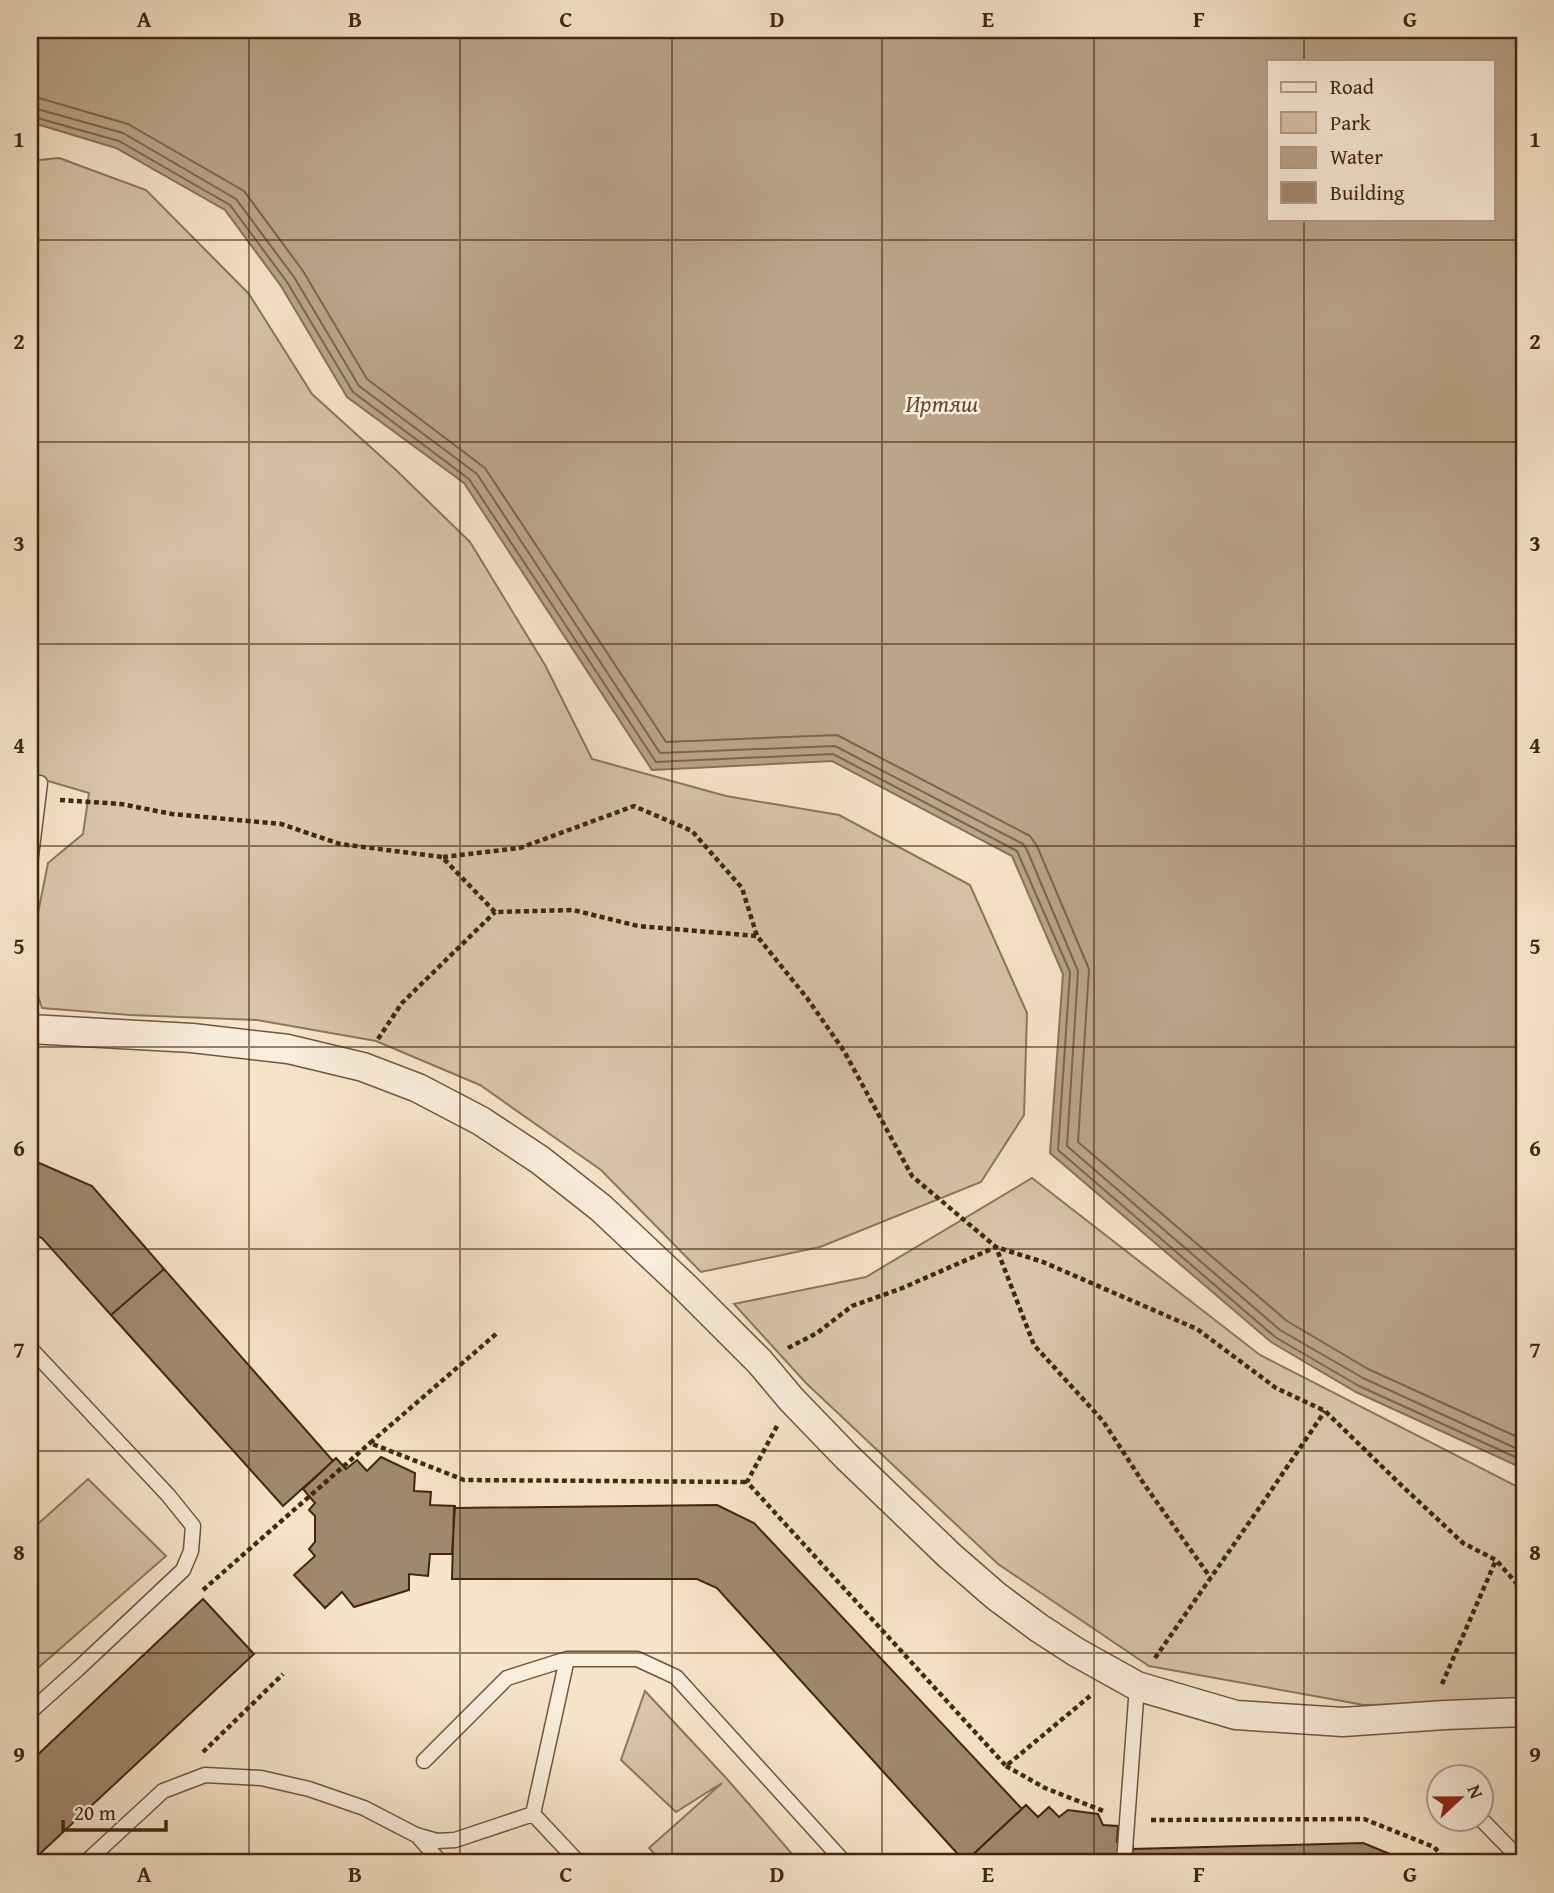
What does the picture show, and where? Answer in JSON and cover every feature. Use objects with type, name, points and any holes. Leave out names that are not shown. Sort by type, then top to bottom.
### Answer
[{"type":"street","points":[[30,1029],[206,1039],[288,1049],[363,1067],[418,1088],[470,1116],[540,1160],[601,1208],[685,1287],[846,1456],[987,1588],[1039,1628],[1126,1681],[1236,1715],[1343,1722],[1524,1712]]},
{"type":"lane","points":[[30,864],[40,783]]},
{"type":"lane","points":[[30,1348],[168,1495],[193,1526],[191,1551],[183,1570],[30,1712]]},
{"type":"lane","points":[[533,1814],[567,1659]]},
{"type":"lane","points":[[424,1761],[507,1678],[567,1659],[637,1659],[676,1677],[845,1863]]},
{"type":"lane","points":[[1124,1863],[1127,1821],[1126,1681]]},
{"type":"lane","points":[[85,1863],[163,1791],[205,1775],[261,1778],[309,1789],[364,1808],[416,1835],[437,1841],[455,1840],[533,1814]]},
{"type":"lane","points":[[533,1814],[579,1863]]},
{"type":"lane","points":[[1494,1832],[1524,1863]]},
{"type":"lane","points":[[416,1835],[441,1863]]},
{"type":"path","points":[[38,799],[121,804],[172,814],[281,824],[340,844],[442,857],[520,848],[634,806],[692,831],[742,888],[757,936],[807,998],[844,1052],[912,1176],[996,1247],[1043,1262],[1196,1329],[1276,1388],[1325,1411],[1463,1543],[1496,1560],[1518,1585],[1524,1587]]},
{"type":"path","points":[[442,857],[495,912]]},
{"type":"path","points":[[363,1067],[376,1041],[402,1003],[495,912],[573,910],[638,926],[757,936]]},
{"type":"path","points":[[760,1363],[817,1333],[852,1306],[900,1289],[996,1247]]},
{"type":"path","points":[[996,1247],[1034,1345],[1103,1421],[1210,1577]]},
{"type":"path","points":[[203,1590],[496,1334]]},
{"type":"path","points":[[747,1482],[791,1399]]},
{"type":"path","points":[[1006,1766],[1149,1666],[1325,1411]]},
{"type":"path","points":[[370,1443],[464,1480],[747,1482],[1006,1766],[1045,1788],[1127,1821],[1364,1819],[1434,1847],[1449,1863]]},
{"type":"path","points":[[1445,1715],[1436,1704],[1443,1678],[1496,1560]]},
{"type":"path","points":[[203,1752],[282,1674]]},
{"type":"green space","points":[[59,158],[146,190],[249,294],[312,394],[470,542],[545,665],[592,759],[726,796],[839,815],[970,885],[1027,1013],[1024,1115],[981,1182],[820,1247],[701,1272],[601,1170],[480,1085],[376,1041],[257,1020],[42,1008],[34,984],[35,957],[37,918],[48,863],[83,834],[89,793],[38,778],[30,780],[30,161]]},
{"type":"green space","points":[[1032,1178],[1260,1355],[1524,1490],[1524,1703],[1364,1705],[1149,1666],[998,1564],[806,1383],[734,1304],[866,1277]]},
{"type":"green space","points":[[88,1479],[166,1556],[30,1675],[30,1531]]},
{"type":"green space","points":[[645,1691],[800,1863],[663,1863],[649,1848],[722,1783],[676,1812],[621,1760]]},
{"type":"water","name":"Иртяш","points":[[30,30],[1524,30],[1524,1469],[1356,1392],[1271,1342],[1050,1153],[1063,974],[1012,856],[832,761],[652,770],[464,483],[347,397],[281,286],[225,210],[116,148],[30,122]]},
{"type":"building","points":[[30,1159],[92,1186],[164,1269],[111,1315],[42,1238],[30,1233]]},
{"type":"building","points":[[164,1269],[333,1461],[283,1506],[111,1315]]},
{"type":"building","points":[[381,1457],[415,1473],[414,1491],[431,1492],[430,1505],[455,1506],[452,1554],[430,1554],[428,1576],[409,1574],[409,1590],[354,1607],[342,1592],[325,1608],[294,1575],[315,1556],[309,1549],[315,1542],[315,1516],[309,1510],[315,1503],[303,1489],[336,1458],[346,1469],[357,1460],[367,1471]]},
{"type":"building","points":[[717,1505],[754,1523],[1022,1809],[965,1862],[717,1588],[697,1579],[452,1579],[454,1508]]},
{"type":"building","points":[[203,1599],[254,1654],[30,1863],[30,1762]]},
{"type":"building","points":[[1026,1805],[1038,1817],[1049,1807],[1059,1817],[1068,1810],[1098,1814],[1103,1825],[1118,1826],[1117,1842],[1133,1842],[1132,1863],[974,1863],[969,1858]]},
{"type":"building","points":[[1363,1843],[1412,1863],[1132,1863],[1132,1849]]}]
